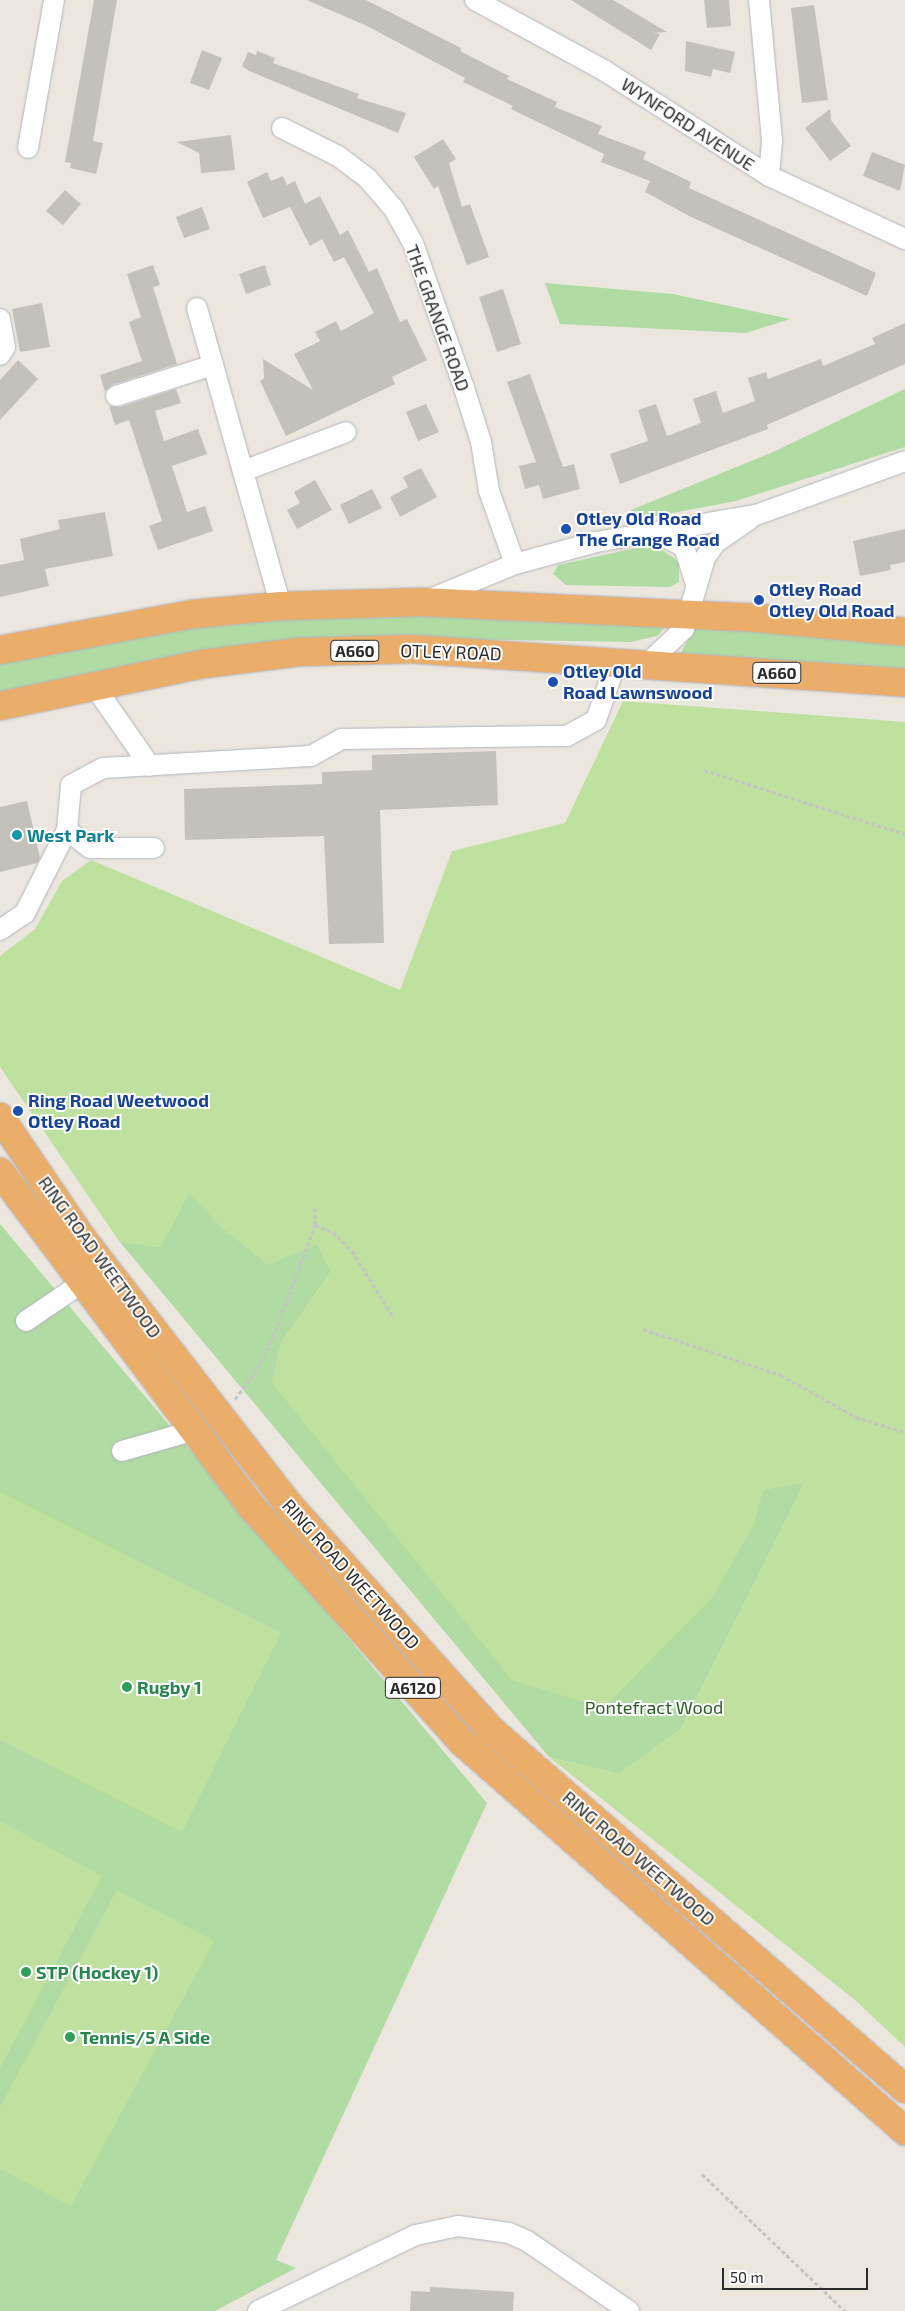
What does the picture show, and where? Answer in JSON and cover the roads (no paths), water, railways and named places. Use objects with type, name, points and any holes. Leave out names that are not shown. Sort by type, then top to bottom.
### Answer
[{"type":"highway","points":[[0,650],[193,614],[281,606],[421,602],[690,615],[905,632]]},
{"type":"highway","name":"OTLEY ROAD","points":[[0,706],[203,664],[299,652],[412,649],[649,662],[905,683]]},
{"type":"highway","name":"RING ROAD WEETWOOD","points":[[0,1117],[82,1238],[290,1506],[490,1729],[905,2089]]},
{"type":"highway","name":"RING ROAD WEETWOOD","points":[[0,1172],[82,1283],[180,1434],[251,1506],[462,1742],[905,2130]]},
{"type":"street","points":[[28,148],[54,0]]},
{"type":"street","name":"WYNFORD AVENUE","points":[[475,0],[605,71],[769,176],[905,239]]},
{"type":"street","points":[[759,0],[772,142],[769,176]]},
{"type":"street","name":"THE GRANGE ROAD","points":[[282,128],[338,156],[368,179],[394,209],[413,243],[464,388],[481,442],[489,491],[515,564]]},
{"type":"street","points":[[197,308],[281,606]]},
{"type":"street","points":[[0,319],[6,347],[0,355]]},
{"type":"street","points":[[116,396],[213,365]]},
{"type":"street","points":[[242,471],[346,432]]},
{"type":"street","points":[[421,602],[515,564],[655,532],[756,515],[905,462]]},
{"type":"street","points":[[649,662],[673,643],[690,615],[696,583],[715,544],[756,515]]},
{"type":"street","points":[[655,532],[684,547],[696,583]]},
{"type":"street","points":[[0,930],[25,913],[67,830],[71,785],[103,768],[311,756],[342,739],[567,736],[596,720],[617,660]]},
{"type":"street","points":[[95,687],[150,766]]},
{"type":"street","points":[[67,830],[90,848],[154,848]]},
{"type":"street","points":[[26,1320],[82,1283]]},
{"type":"street","points":[[122,1451],[180,1434]]},
{"type":"street","points":[[258,2311],[416,2236],[458,2226],[509,2233],[528,2241],[629,2311]]},
{"type":"place","name":"Otley Old Road The Grange Road","points":[[566,529]]},
{"type":"place","name":"Otley Road Otley Old Road","points":[[759,600]]},
{"type":"place","name":"Otley Old Road Lawnswood","points":[[553,682]]},
{"type":"place","name":"West Park","points":[[17,835]]},
{"type":"place","name":"Ring Road Weetwood Otley Road","points":[[18,1111]]},
{"type":"place","name":"Rugby 1","points":[[127,1687]]},
{"type":"place","name":"STP (Hockey 1)","points":[[26,1972]]},
{"type":"place","name":"Tennis/5 A Side","points":[[70,2037]]},
{"type":"park label","name":"Pontefract Wood","points":[[654,1707]]}]
